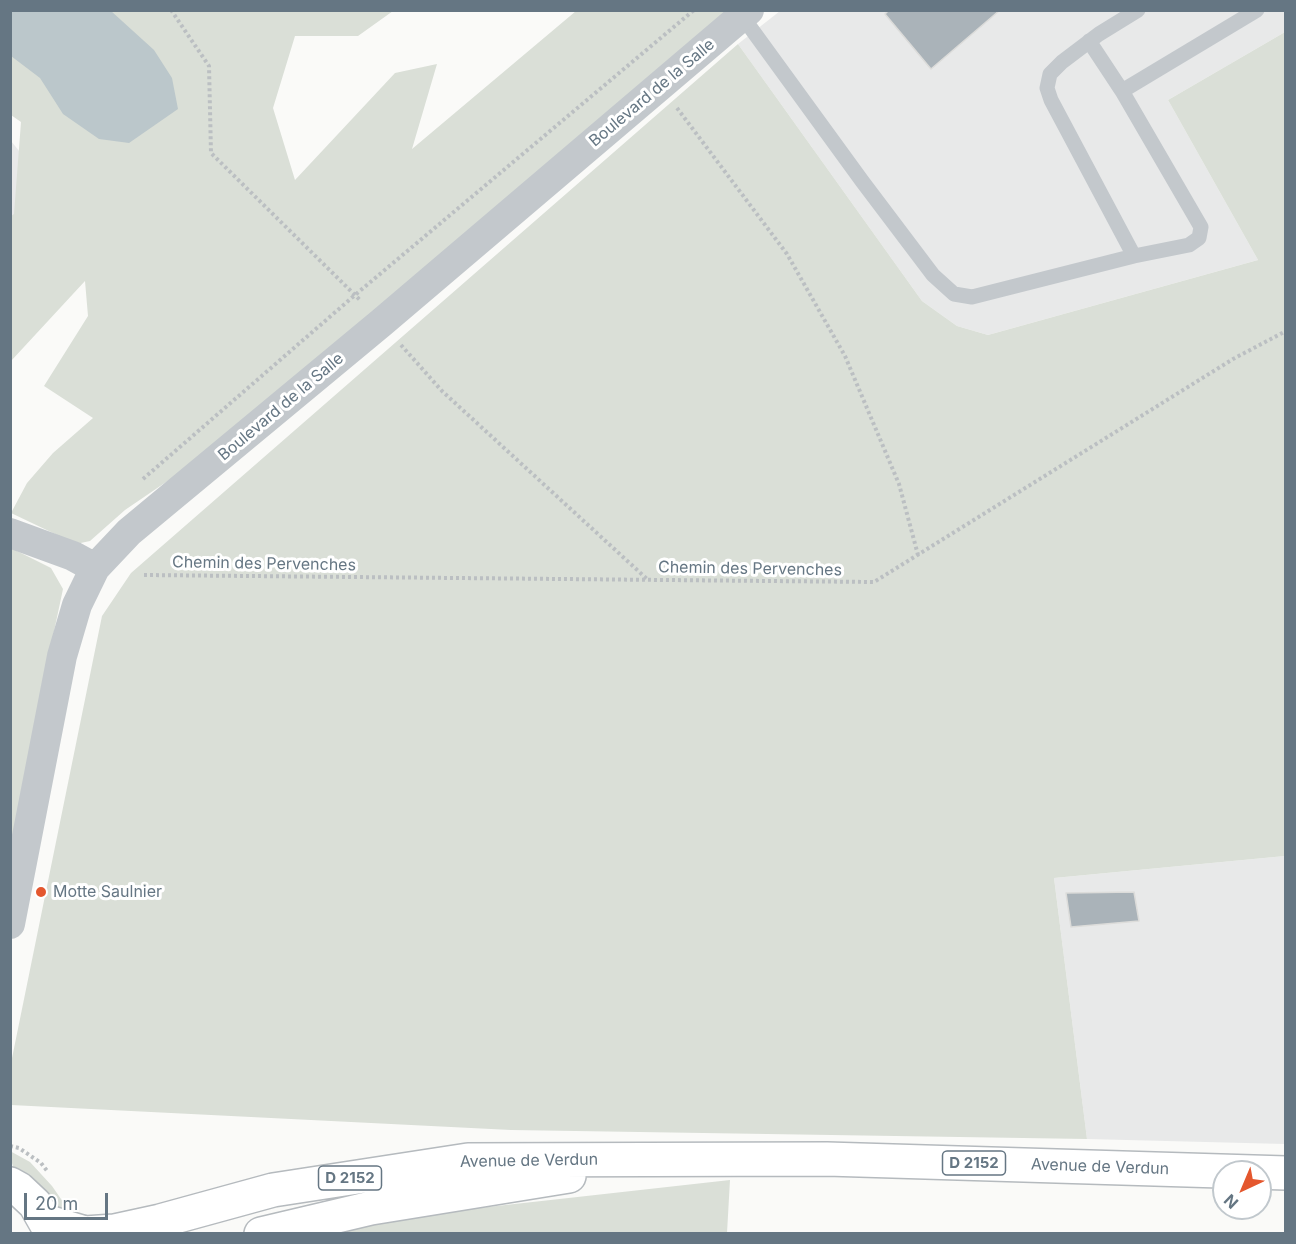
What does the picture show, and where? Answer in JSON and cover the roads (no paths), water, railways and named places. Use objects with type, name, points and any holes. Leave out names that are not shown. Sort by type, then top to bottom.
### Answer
[{"type":"main road","name":"Avenue de Verdun","points":[[48,1227],[85,1233],[114,1231],[160,1221],[273,1190],[468,1160],[827,1159],[1286,1173]]},
{"type":"main road","name":"Avenue de Verdun","points":[[261,1233],[371,1208],[662,1160]]},
{"type":"main road","points":[[10,1184],[35,1204],[48,1227]]},
{"type":"street","name":"Boulevard de la Salle","points":[[10,924],[62,656],[77,605],[95,568],[129,532],[381,324],[745,13]]},
{"type":"street","points":[[10,533],[73,556],[95,568]]},
{"type":"lane","points":[[1134,256],[1051,100],[1047,88],[1050,74],[1062,62],[1089,41],[1138,10]]},
{"type":"lane","points":[[1122,91],[1257,10]]},
{"type":"lane","points":[[745,13],[862,181],[933,275],[954,294],[972,297],[1134,256],[1189,245],[1199,238],[1201,227],[1122,91],[1089,41]]},
{"type":"place","name":"Motte Saulnier","points":[[41,892]]}]
